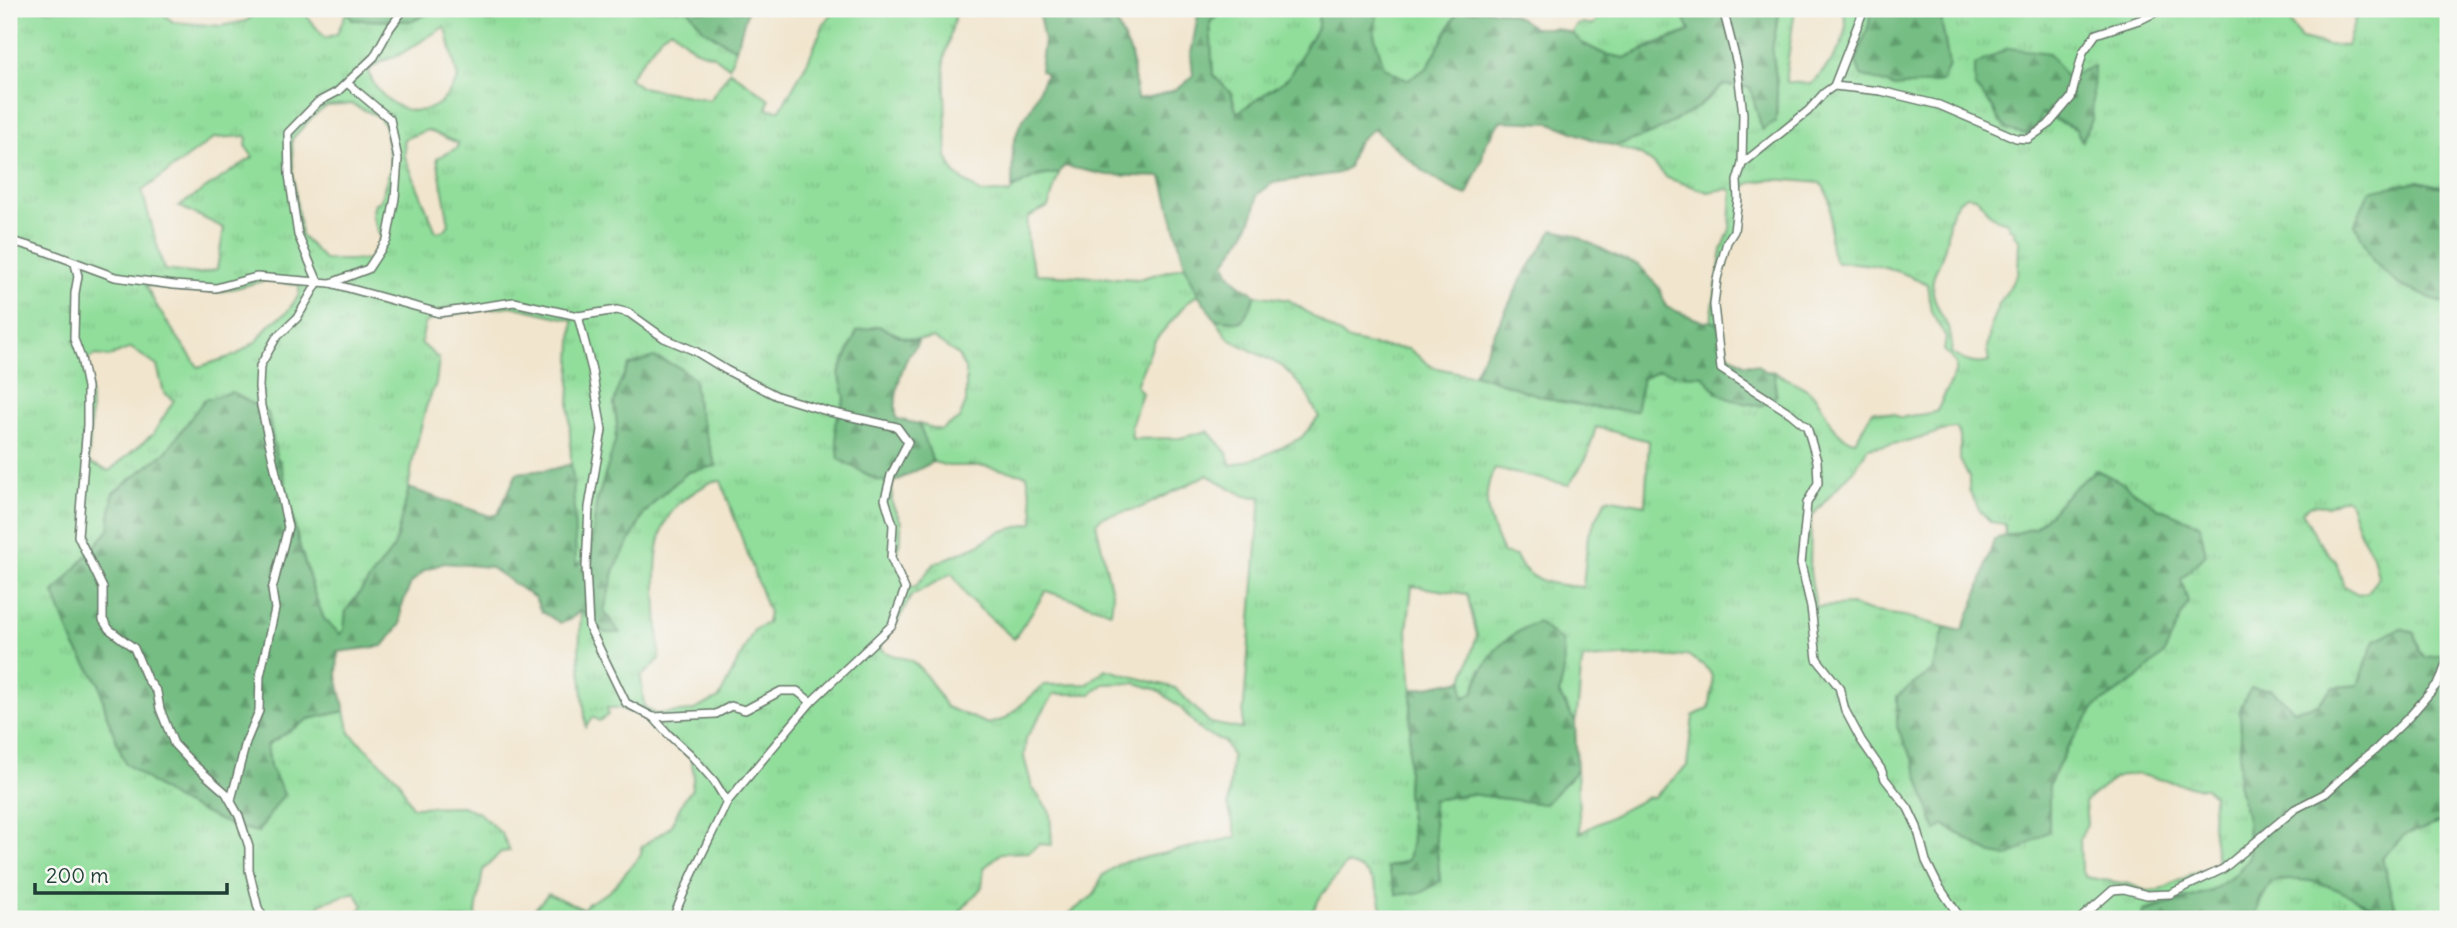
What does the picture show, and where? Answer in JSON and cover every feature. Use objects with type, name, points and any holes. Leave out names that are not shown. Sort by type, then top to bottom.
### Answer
[{"type":"street","points":[[230,800],[246,742],[259,711],[260,676],[275,609],[272,590],[288,527],[261,406],[258,387],[260,366],[276,338],[297,318],[308,302],[317,282],[298,235],[289,175],[288,133],[318,102],[337,92],[374,57],[404,9]]},
{"type":"street","points":[[1723,9],[1737,64],[1743,114],[1742,164],[1737,181],[1734,230],[1727,242],[1717,279],[1714,305],[1721,369],[1790,413],[1807,427],[1817,461],[1818,484],[1807,503],[1801,564],[1811,607],[1817,659],[1839,687],[1845,710],[1861,740],[1885,779],[1908,808],[1917,827],[1926,861],[1938,885],[1961,919]]},
{"type":"street","points":[[1742,164],[1790,127],[1834,86],[1864,9]]},
{"type":"street","points":[[1834,86],[1881,91],[1939,105],[2016,138],[2028,139],[2048,125],[2071,98],[2083,52],[2096,34],[2142,19],[2162,9]]},
{"type":"street","points":[[330,283],[368,269],[387,240],[395,198],[398,159],[390,119],[347,83]]},
{"type":"street","points":[[9,240],[115,277],[174,285],[216,288],[256,277],[330,283],[439,313],[514,302],[578,316],[617,310],[629,313],[664,338],[695,351],[777,396],[830,412],[897,426],[908,442],[891,475],[885,499],[893,525],[891,558],[905,589],[892,625],[811,702],[727,802],[683,891],[673,919]]},
{"type":"street","points":[[75,264],[78,276],[74,339],[87,387],[87,425],[78,536],[103,588],[103,620],[109,629],[134,648],[147,679],[157,692],[160,709],[174,744],[226,793],[239,816],[249,847],[249,870],[258,908],[264,919]]},
{"type":"street","points":[[578,316],[592,370],[602,430],[589,507],[586,568],[589,628],[626,703],[653,717],[714,780],[727,802]]},
{"type":"street","points":[[2080,919],[2113,890],[2124,889],[2147,895],[2170,894],[2223,869],[2295,808],[2326,793],[2375,750],[2410,716],[2440,681],[2448,658]]},
{"type":"street","points":[[653,717],[716,714],[731,706],[746,710],[781,691],[797,691],[811,702]]},
{"type":"green space","points":[[9,9],[158,9],[173,22],[221,26],[246,21],[261,9],[301,9],[325,38],[337,34],[347,11],[352,20],[413,21],[436,9],[458,9],[489,21],[536,9],[688,9],[704,30],[736,49],[729,67],[714,56],[694,49],[671,29],[662,35],[629,78],[641,87],[710,100],[730,71],[769,99],[767,109],[780,110],[808,61],[823,26],[835,9],[957,9],[944,60],[947,157],[955,174],[981,193],[1009,194],[1024,181],[1059,173],[1048,207],[1028,217],[1028,246],[1037,274],[1139,279],[1185,266],[1198,294],[1155,340],[1136,385],[1142,393],[1131,426],[1132,439],[1180,438],[1208,431],[1227,453],[1233,465],[1263,456],[1301,438],[1319,417],[1304,389],[1282,366],[1229,339],[1215,319],[1242,322],[1256,295],[1289,300],[1349,340],[1409,349],[1432,367],[1474,374],[1556,401],[1643,378],[1659,370],[1680,375],[1704,376],[1717,393],[1776,396],[1774,372],[1808,390],[1820,403],[1839,433],[1855,441],[1873,411],[1894,414],[1901,418],[1937,411],[1956,371],[1956,364],[1944,350],[1946,338],[1931,312],[1927,284],[1884,267],[1837,263],[1830,244],[1830,201],[1820,183],[1767,180],[1748,184],[1741,189],[1741,225],[1731,244],[1722,275],[1718,324],[1711,321],[1722,250],[1730,229],[1732,190],[1708,192],[1667,178],[1641,155],[1615,146],[1653,133],[1697,108],[1723,85],[1751,87],[1776,121],[1777,85],[1772,48],[1780,9],[1795,9],[1787,82],[1811,84],[1839,50],[1846,29],[1841,9],[1871,9],[1869,24],[1856,62],[1942,81],[1949,65],[1941,19],[1929,9],[2282,9],[2301,39],[2326,45],[2347,46],[2358,9],[2441,9],[2448,12],[2448,188],[2418,181],[2373,261],[2399,285],[2448,305],[2448,653],[2425,659],[2419,651],[2415,633],[2365,663],[2358,686],[2334,687],[2318,704],[2294,710],[2271,689],[2240,707],[2238,783],[2247,819],[2249,858],[2236,874],[2211,891],[2143,911],[2142,919],[1387,919],[1383,916],[1380,898],[1369,876],[1346,864],[1321,896],[1308,919],[1062,919],[1094,895],[1102,876],[1120,863],[1237,837],[1228,806],[1232,756],[1224,741],[1203,733],[1180,707],[1158,690],[1136,683],[1104,684],[1091,694],[1054,694],[1026,738],[1024,757],[1032,787],[1050,812],[1052,845],[1039,844],[1029,852],[1001,853],[984,868],[982,887],[956,919],[526,919],[548,894],[583,909],[610,891],[641,855],[641,847],[670,827],[691,791],[694,775],[691,759],[647,718],[619,708],[607,708],[608,715],[599,721],[593,717],[586,727],[579,654],[581,610],[605,633],[619,632],[604,611],[615,568],[644,514],[688,472],[716,466],[697,407],[694,379],[614,403],[617,424],[615,442],[596,505],[591,552],[575,567],[569,407],[573,320],[511,306],[439,316],[425,323],[421,343],[439,359],[436,383],[426,407],[413,459],[406,504],[394,548],[346,611],[344,630],[340,635],[324,619],[313,590],[297,537],[280,461],[276,457],[268,413],[204,400],[166,452],[113,493],[109,530],[54,593],[74,645],[99,683],[107,716],[125,763],[176,800],[284,795],[270,766],[267,745],[309,719],[345,711],[350,733],[398,779],[412,807],[462,806],[478,812],[502,834],[510,851],[501,852],[483,870],[475,919],[352,919],[363,906],[355,892],[322,903],[308,919],[9,919]],"holes":[[[444,27],[458,79],[437,105],[415,111],[405,109],[386,98],[368,71]],[[2094,67],[2081,140],[2076,129],[2041,113],[2038,125],[1998,119],[1993,107]],[[351,104],[378,116],[385,126],[391,166],[380,201],[375,203],[372,215],[381,241],[373,257],[368,260],[325,260],[301,235],[293,176],[292,139],[312,117],[327,106]],[[427,130],[458,143],[457,148],[437,158],[449,224],[445,230],[436,232],[405,157],[404,139]],[[247,136],[246,147],[253,157],[179,206],[224,228],[217,269],[199,274],[164,270],[142,191],[214,138]],[[1966,196],[1976,198],[1996,219],[2007,222],[2019,239],[2018,273],[1998,306],[1991,324],[1987,349],[1989,362],[1984,363],[1970,362],[1951,353],[1952,343],[1948,327],[1933,292],[1934,275],[1945,245],[1950,216]],[[267,280],[299,285],[299,295],[287,312],[269,325],[258,340],[236,355],[198,367],[163,317],[146,285],[186,292],[220,292]],[[879,326],[905,337],[933,338],[958,355],[966,371],[966,402],[959,419],[940,430],[919,424],[933,462],[948,466],[984,466],[1027,475],[1034,512],[1033,523],[999,532],[978,545],[934,564],[915,587],[910,586],[899,567],[896,554],[901,537],[901,522],[892,504],[892,483],[835,424]],[[131,348],[157,366],[164,393],[174,400],[153,434],[109,471],[88,462],[91,411],[86,360],[96,355],[109,357]],[[1596,427],[1649,441],[1645,505],[1607,498],[1588,535],[1583,587],[1535,578],[1516,556],[1503,553],[1488,511],[1487,489],[1495,469],[1569,485],[1587,457]],[[1957,428],[1960,437],[1960,460],[1969,477],[1969,490],[1980,511],[1991,522],[2005,524],[2005,536],[2035,528],[2071,490],[2096,470],[2121,482],[2158,508],[2200,525],[2137,679],[2096,706],[2067,748],[2049,785],[2049,831],[1992,854],[1944,825],[1937,830],[1913,760],[1897,727],[1897,696],[1932,671],[1945,627],[1852,605],[1816,607],[1810,572],[1811,517],[1856,467],[1868,448],[1911,441]],[[1207,475],[1245,496],[1261,497],[1242,729],[1210,723],[1175,688],[1105,669],[1088,684],[1044,685],[1005,719],[988,724],[946,707],[919,667],[879,648],[911,596],[952,573],[968,598],[1014,639],[1046,591],[1111,612],[1113,597],[1096,523],[1102,517],[1140,508]],[[713,481],[721,481],[769,613],[767,623],[754,630],[719,698],[692,711],[655,714],[644,706],[641,677],[659,660],[656,582],[659,542],[664,524],[673,510],[697,490]],[[2345,498],[2349,501],[2360,533],[2373,555],[2378,577],[2368,592],[2358,594],[2344,586],[2336,562],[2318,541],[2302,511],[2312,505],[2328,506]],[[1412,586],[1467,594],[1477,635],[1463,680],[1463,698],[1473,693],[1481,669],[1564,670],[1559,694],[1575,722],[1583,659],[1661,655],[1671,658],[1687,655],[1704,666],[1712,676],[1709,708],[1693,716],[1687,766],[1654,797],[1646,798],[1580,833],[1577,770],[1545,804],[1470,794],[1432,800],[1440,880],[1387,867],[1408,860],[1412,840],[1407,792],[1412,690],[1407,631]],[[2136,774],[2206,788],[2213,795],[2212,827],[2217,863],[2209,870],[2196,872],[2161,890],[2147,891],[2128,884],[2085,877],[2081,870],[2080,839],[2087,824],[2085,803],[2122,775]]]},
{"type":"green space","points":[[348,9],[436,9],[413,21],[352,20]]},
{"type":"green space","points":[[458,9],[536,9],[489,21]]},
{"type":"green space","points":[[688,9],[748,9],[736,49],[704,30]]},
{"type":"green space","points":[[1042,9],[1130,9],[1114,17],[1131,54],[1137,99],[1168,92],[1188,81],[1193,75],[1191,54],[1199,9],[1226,9],[1210,22],[1213,75],[1231,93],[1237,113],[1288,78],[1318,26],[1319,9],[1378,9],[1374,34],[1384,67],[1407,80],[1427,68],[1459,9],[1490,9],[1508,13],[1533,28],[1555,28],[1572,33],[1582,43],[1604,54],[1625,58],[1690,31],[1681,9],[1780,9],[1772,48],[1777,85],[1776,121],[1762,130],[1750,87],[1723,85],[1697,108],[1653,133],[1615,146],[1551,123],[1500,121],[1484,147],[1482,159],[1467,195],[1430,176],[1374,129],[1360,141],[1348,167],[1339,173],[1273,183],[1257,195],[1250,222],[1225,262],[1233,278],[1256,295],[1242,322],[1215,319],[1198,294],[1185,266],[1162,177],[1107,175],[1064,166],[1059,173],[1038,176],[1012,189],[1013,145],[1020,124],[1030,110],[1046,74],[1040,70],[1044,41],[1039,13]]},
{"type":"green space","points":[[1226,9],[1319,9],[1318,26],[1288,78],[1237,113],[1231,93],[1213,76],[1210,22]]},
{"type":"green space","points":[[1378,9],[1459,9],[1427,68],[1407,80],[1384,67],[1374,34]]},
{"type":"green space","points":[[1599,9],[1681,9],[1690,31],[1625,58],[1604,54],[1582,43],[1572,33],[1576,25],[1593,25],[1599,17]]},
{"type":"green space","points":[[1871,9],[1929,9],[1941,19],[1949,65],[1942,82],[1895,87],[1861,75],[1856,62],[1869,24]]},
{"type":"green space","points":[[2008,48],[2049,53],[2066,77],[2094,66],[2092,120],[2082,141],[2076,129],[2042,113],[2038,125],[2029,135],[2008,130],[1998,119],[1993,107],[1975,87],[1975,65]]},
{"type":"green space","points":[[2418,181],[2448,188],[2448,305],[2399,285],[2373,261],[2355,224],[2369,191]]},
{"type":"green space","points":[[1553,230],[1572,234],[1639,265],[1660,289],[1666,307],[1704,322],[1718,324],[1728,353],[1744,364],[1757,365],[1765,371],[1774,372],[1776,396],[1761,406],[1742,403],[1716,391],[1704,376],[1680,375],[1659,370],[1643,378],[1636,411],[1604,409],[1556,401],[1474,374],[1521,280]]},
{"type":"green space","points":[[879,326],[918,341],[900,377],[896,412],[897,419],[919,424],[933,462],[892,483],[877,480],[839,459],[835,424],[845,398],[839,373],[857,331]]},
{"type":"green space","points":[[654,357],[679,367],[694,379],[697,407],[716,466],[688,472],[644,514],[615,568],[604,611],[620,633],[605,633],[581,610],[569,620],[560,623],[541,611],[535,598],[490,567],[444,563],[425,570],[411,583],[401,608],[401,624],[383,646],[338,652],[337,676],[345,711],[309,719],[267,745],[270,766],[284,794],[258,832],[230,825],[176,800],[125,763],[107,716],[99,683],[74,645],[54,593],[109,530],[113,493],[166,452],[204,400],[232,392],[268,413],[276,457],[280,461],[297,537],[313,590],[324,619],[340,634],[344,630],[346,611],[394,547],[409,488],[490,516],[498,514],[517,473],[554,469],[571,464],[576,566],[591,552],[596,505],[615,442],[617,424],[614,403],[619,385],[629,365]]},
{"type":"green space","points":[[2096,470],[2121,482],[2158,508],[2200,525],[2206,555],[2181,579],[2188,602],[2164,654],[2137,679],[2096,706],[2067,748],[2049,785],[2049,831],[2008,857],[1992,854],[1944,825],[1936,831],[1913,760],[1897,727],[1897,696],[1932,671],[1945,627],[1962,631],[1978,593],[1994,539],[2035,528],[2071,490]]},
{"type":"green space","points":[[1537,622],[1563,642],[1564,670],[1559,694],[1575,722],[1577,770],[1545,804],[1470,794],[1432,800],[1440,881],[1423,892],[1397,895],[1387,867],[1408,860],[1412,840],[1407,792],[1412,690],[1463,680],[1463,698],[1473,693],[1483,669],[1496,650],[1513,635]]},
{"type":"green space","points":[[2401,628],[2415,633],[2419,651],[2425,658],[2448,653],[2448,820],[2404,835],[2382,858],[2391,895],[2402,919],[2376,919],[2372,907],[2347,894],[2324,884],[2287,880],[2271,882],[2254,919],[2142,919],[2143,912],[2211,891],[2236,874],[2249,858],[2247,819],[2238,783],[2240,707],[2251,688],[2271,689],[2294,710],[2318,704],[2334,687],[2358,685],[2375,640]]},
{"type":"green space","points":[[2448,820],[2448,919],[2402,919],[2391,895],[2382,858],[2404,835]]},
{"type":"green space","points":[[2294,878],[2329,884],[2372,907],[2376,919],[2254,919],[2271,882]]}]
